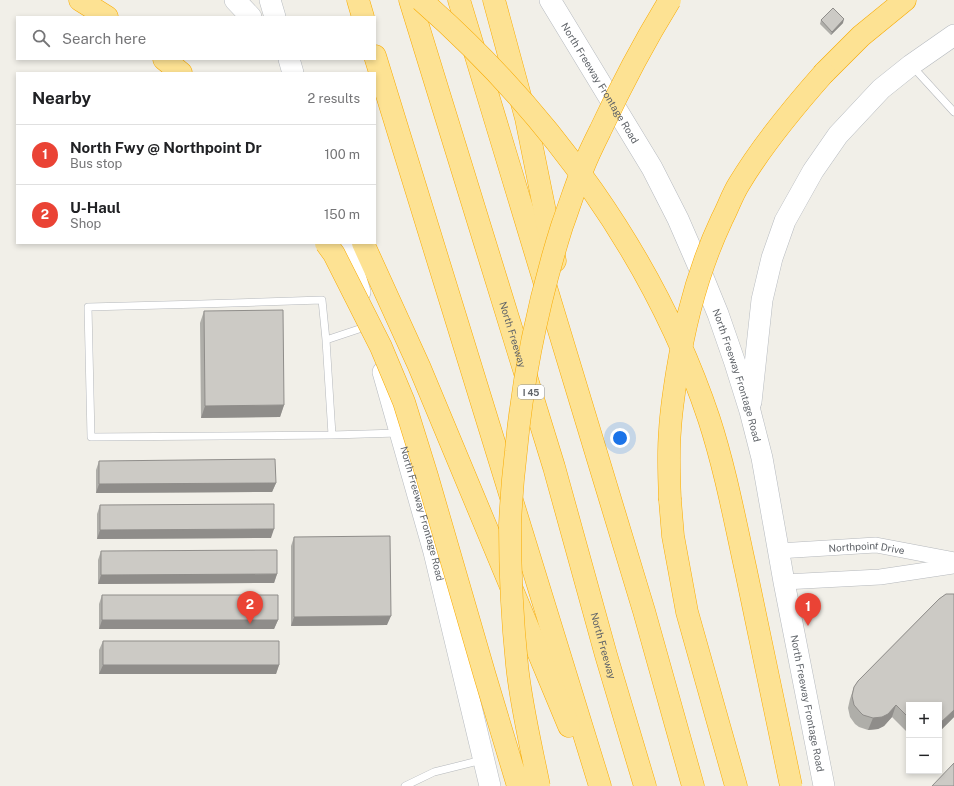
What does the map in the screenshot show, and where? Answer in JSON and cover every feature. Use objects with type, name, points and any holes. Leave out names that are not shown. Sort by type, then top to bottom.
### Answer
[{"type":"highway","points":[[80,0],[105,16]]},
{"type":"highway","points":[[358,0],[363,16]]},
{"type":"highway","name":"North Freeway","points":[[410,0],[554,467],[606,655],[645,786]]},
{"type":"highway","points":[[421,0],[484,60],[532,112],[569,157],[599,200],[645,273],[671,326],[690,368],[710,421],[723,468],[742,549],[791,786]]},
{"type":"highway","points":[[459,0],[644,611],[694,786]]},
{"type":"highway","points":[[494,0],[526,118],[590,433]]},
{"type":"highway","points":[[539,786],[517,666],[511,569],[510,524],[518,430],[524,386],[543,293],[557,243],[583,167],[615,98],[648,36],[670,0]]},
{"type":"highway","points":[[736,786],[687,612],[673,536],[670,500],[670,430],[673,393],[687,320],[711,242],[738,185],[768,140],[796,104],[824,73],[861,36],[905,0]]},
{"type":"highway","points":[[376,59],[600,786]]},
{"type":"highway","points":[[165,60],[179,72]]},
{"type":"highway","points":[[327,244],[334,254],[381,347],[404,402],[427,476],[482,669],[518,786]]},
{"type":"highway","points":[[364,244],[419,366],[594,786]]},
{"type":"main road","points":[[234,0],[250,16]]},
{"type":"main road","points":[[270,0],[275,16]]},
{"type":"main road","name":"North Freeway Frontage Road","points":[[550,0],[652,168],[678,219],[718,314],[750,411],[762,458],[778,551],[824,786]]},
{"type":"main road","points":[[750,411],[762,300],[772,258],[785,221],[813,171],[838,135],[881,89],[911,65],[954,35]]},
{"type":"main road","points":[[289,60],[293,72]]},
{"type":"main road","name":"North Freeway Frontage Road","points":[[345,244],[401,433],[434,552],[490,786]]},
{"type":"street","name":"Northpoint Drive","points":[[778,551],[876,546],[954,560]]},
{"type":"street","points":[[784,582],[880,577],[954,566]]},
{"type":"lane","points":[[911,65],[954,112]]},
{"type":"lane","points":[[332,435],[322,300],[88,306],[91,437],[332,435],[401,433]]},
{"type":"lane","points":[[326,340],[370,326]]},
{"type":"lane","points":[[405,786],[434,772],[484,760]]},
{"type":"building","points":[[833,8],[844,19],[832,32],[821,20]]},
{"type":"building","points":[[283,310],[284,405],[205,406],[204,311]]},
{"type":"building","points":[[275,459],[276,483],[99,484],[99,461]]},
{"type":"building","points":[[274,504],[274,529],[100,530],[100,505]]},
{"type":"building","points":[[390,536],[391,616],[294,617],[294,537]]},
{"type":"building","points":[[277,550],[277,574],[101,575],[101,551]]},
{"type":"building","points":[[946,594],[954,594],[954,710],[942,721],[942,702],[906,702],[906,715],[896,705],[888,714],[882,717],[873,718],[863,715],[854,705],[852,696],[854,687],[858,681],[939,599]]},
{"type":"building","points":[[102,595],[278,595],[278,620],[102,620]]},
{"type":"building","points":[[103,641],[279,641],[279,665],[103,665]]},
{"type":"building","points":[[954,763],[954,786],[932,786]]},
{"type":"place","name":"U-Haul","points":[[250,624]]},
{"type":"place","name":"North Fwy @ Northpoint Dr","points":[[808,626]]}]
